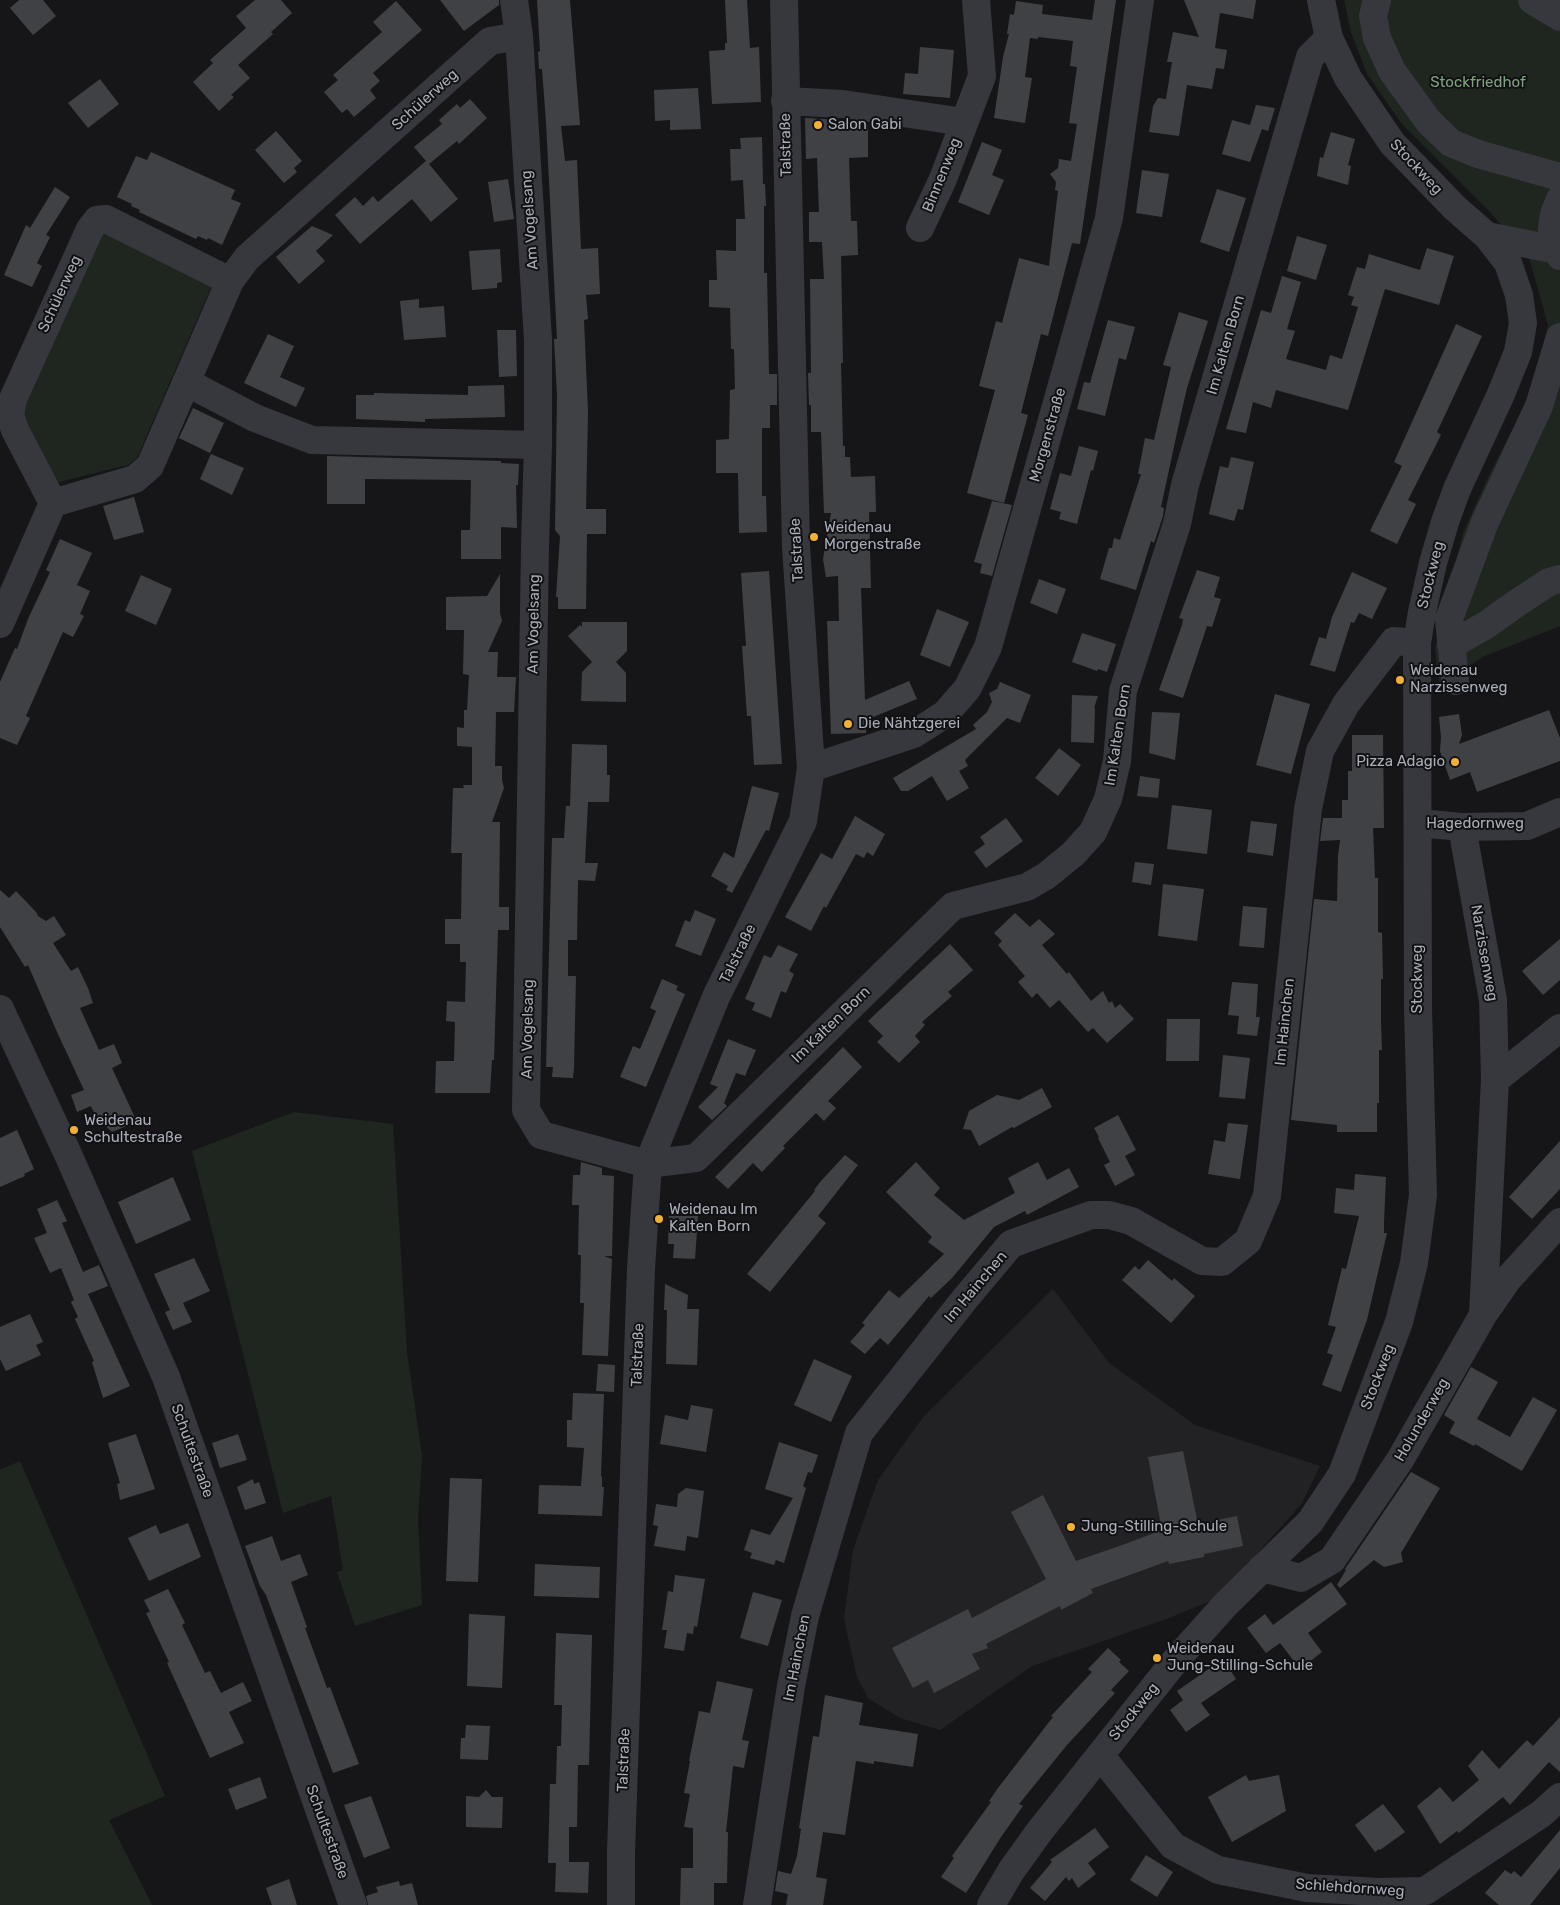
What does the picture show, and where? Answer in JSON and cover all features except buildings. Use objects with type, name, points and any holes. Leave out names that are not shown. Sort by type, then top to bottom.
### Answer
[{"type":"street","name":"Am Vogelsang","points":[[514,0],[519,36],[538,340],[538,445],[526,1110],[541,1135],[648,1164]]},
{"type":"street","name":"Talstraße","points":[[621,1905],[621,1852],[640,1288],[648,1164],[716,997],[803,822],[811,768],[796,548],[784,0]]},
{"type":"street","name":"Binnenweg","points":[[920,228],[943,179],[982,76],[976,0]]},
{"type":"street","name":"Morgenstraße","points":[[811,768],[914,734],[945,714],[967,689],[988,647],[1109,218],[1140,0]]},
{"type":"street","name":"Stockweg","points":[[991,1905],[1011,1871],[1039,1832],[1176,1661],[1262,1568],[1310,1522],[1342,1474],[1399,1322],[1414,1263],[1423,1195],[1418,1008],[1416,699],[1418,643],[1422,612],[1445,522],[1457,489],[1501,394],[1514,360],[1523,323],[1519,294],[1508,263],[1487,236],[1455,208],[1392,143],[1348,78],[1329,38],[1321,0]]},
{"type":"street","points":[[1377,0],[1373,16],[1377,38],[1392,71],[1429,122],[1451,143],[1478,154],[1560,177]]},
{"type":"street","points":[[1532,0],[1560,17]]},
{"type":"street","name":"Schülerweg","points":[[230,281],[106,219],[98,220],[90,229],[13,400],[10,415],[15,430],[54,503],[135,478],[150,466],[230,281],[247,258],[490,41],[519,36]]},
{"type":"street","name":"Im Kalten Born","points":[[648,1164],[696,1158],[953,906],[1028,886],[1046,876],[1073,854],[1093,832],[1108,799],[1117,761],[1123,690],[1177,524],[1185,485],[1310,57],[1329,38]]},
{"type":"street","name":"Binnenweg","points":[[785,101],[842,104],[963,122]]},
{"type":"street","points":[[1487,236],[1559,253],[1552,229],[1554,214],[1560,199]]},
{"type":"street","points":[[1455,681],[1449,619],[1485,522],[1539,406],[1560,337]]},
{"type":"street","points":[[186,382],[255,418],[312,440],[538,445]]},
{"type":"street","points":[[0,624],[54,503]]},
{"type":"street","points":[[1451,645],[1486,625],[1517,602],[1549,582],[1560,579]]},
{"type":"street","name":"Im Hainchen","points":[[757,1905],[791,1686],[805,1616],[859,1433],[964,1300],[1012,1244],[1091,1215],[1109,1214],[1131,1221],[1202,1261],[1222,1262],[1248,1241],[1267,1196],[1308,809],[1320,751],[1346,704],[1394,641],[1418,643]]},
{"type":"street","name":"Hagedornweg","points":[[1418,823],[1462,827],[1527,826],[1560,812]]},
{"type":"street","name":"Narzissenweg","points":[[1462,827],[1493,1000],[1495,1080],[1483,1315]]},
{"type":"street","name":"Schultestraße","points":[[0,1009],[67,1152],[166,1377],[353,1905]]},
{"type":"street","points":[[1495,1080],[1560,1028]]},
{"type":"street","name":"Holunderweg","points":[[1262,1568],[1301,1578],[1332,1560],[1400,1460],[1483,1315],[1508,1279],[1560,1222]]},
{"type":"street","name":"Schlehdornweg","points":[[1100,1755],[1173,1846],[1218,1870],[1307,1888],[1378,1892],[1420,1898],[1542,1814],[1560,1797]]},
{"type":"shaded area","name":"Jung-Stilling-Schule","points":[[1053,1289],[1109,1363],[1195,1425],[1320,1466],[1302,1503],[1218,1598],[1169,1618],[1032,1666],[940,1730],[900,1718],[868,1698],[857,1677],[844,1619],[853,1550],[878,1480],[924,1416]]},
{"type":"green space","name":"Stockfriedhof","points":[[1344,0],[1560,0],[1560,626],[1485,656],[1439,683],[1435,649],[1463,533],[1491,471],[1532,392],[1548,325],[1529,257],[1489,211],[1402,124],[1367,74],[1351,32]]},
{"type":"green space","points":[[103,232],[212,285],[137,458],[128,465],[55,483],[23,415],[24,401]]},
{"type":"green space","points":[[294,1112],[393,1124],[407,1353],[422,1455],[418,1520],[422,1605],[355,1626],[337,1572],[343,1570],[331,1496],[283,1513],[192,1151]]},
{"type":"green space","points":[[20,1461],[165,1796],[109,1820],[152,1905],[0,1905],[0,1470]]},
{"type":"place","name":"Salon Gabi","points":[[818,125]]},
{"type":"place","name":"Weidenau Morgenstraße","points":[[814,537]]},
{"type":"place","name":"Weidenau Narzissenweg","points":[[1400,680]]},
{"type":"place","name":"Die Nähtzgerei","points":[[848,724]]},
{"type":"place","name":"Pizza Adagio","points":[[1455,762]]},
{"type":"place","name":"Weidenau Schultestraße","points":[[74,1130]]},
{"type":"place","name":"Weidenau Im Kalten Born","points":[[659,1219]]},
{"type":"place","name":"Jung-Stilling-Schule","points":[[1071,1527]]},
{"type":"place","name":"Weidenau Jung-Stilling-Schule","points":[[1157,1658]]}]
